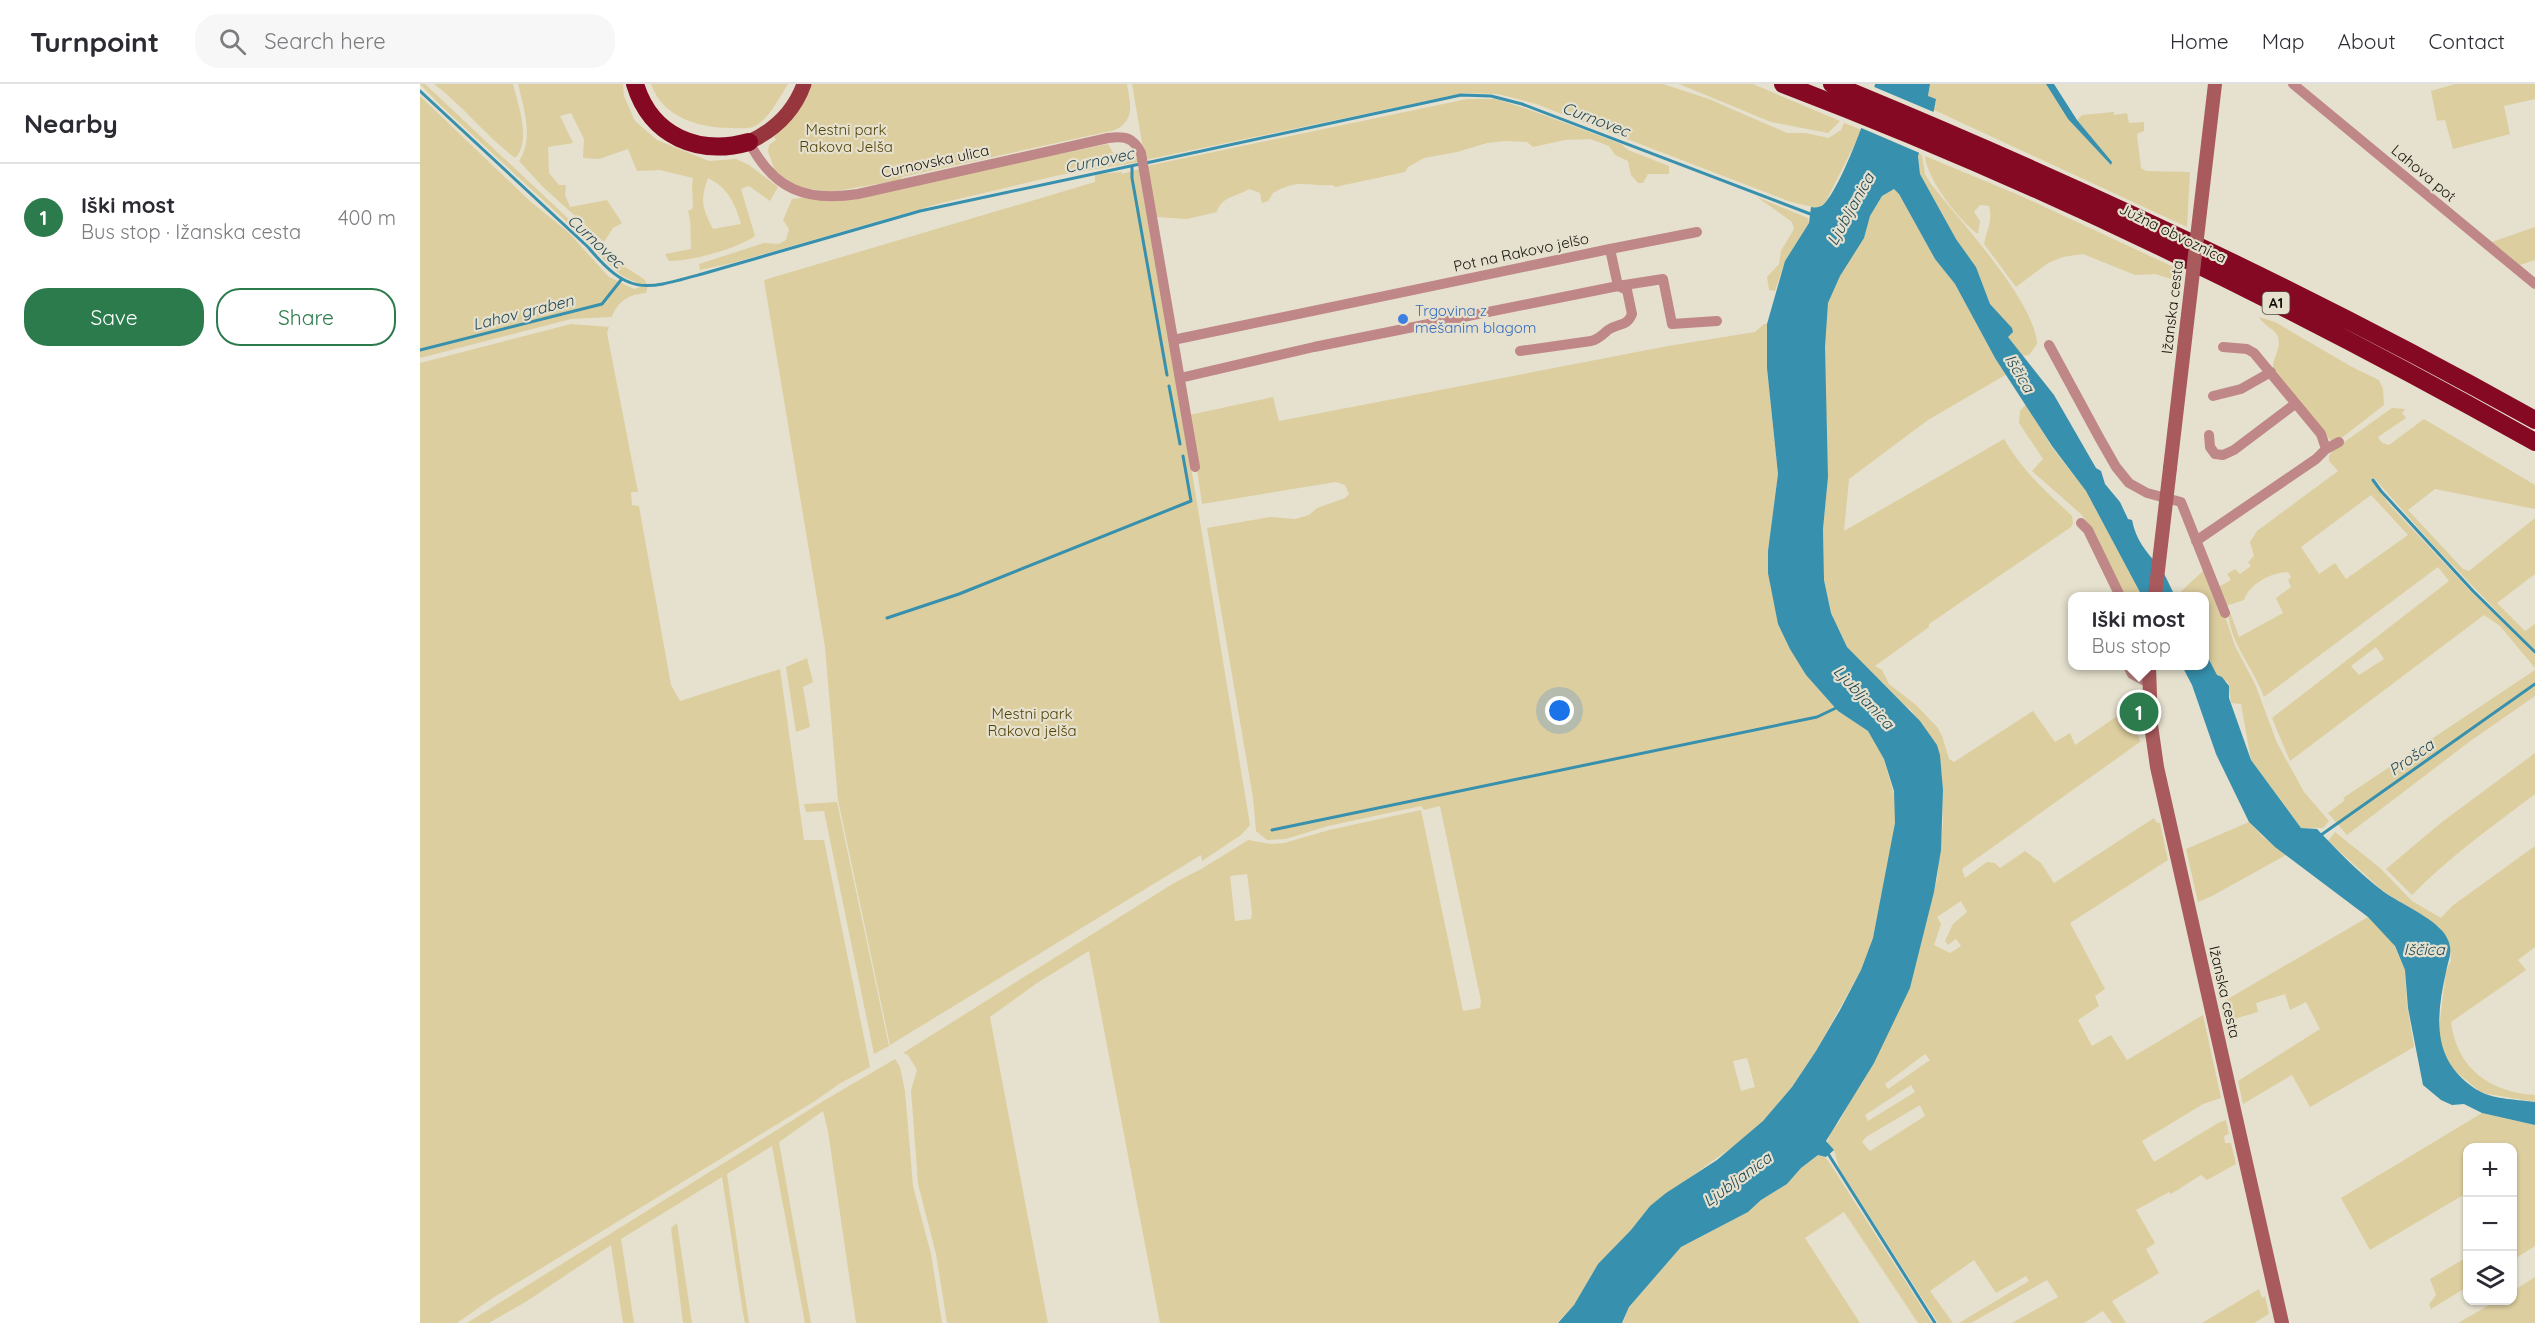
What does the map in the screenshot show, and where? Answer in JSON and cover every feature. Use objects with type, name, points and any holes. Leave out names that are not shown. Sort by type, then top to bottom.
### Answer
[{"type":"highway","points":[[635,84],[651,116],[681,139],[716,148],[749,142]]},
{"type":"highway","name":"Južna obvoznica","points":[[1784,84],[2013,170],[2108,202],[2295,292],[2535,420]]},
{"type":"highway","name":"Južna obvoznica","points":[[1832,84],[2013,170],[2103,219],[2290,310],[2422,379],[2535,442]]},
{"type":"main road","points":[[749,142],[768,133],[783,120],[804,84]]},
{"type":"main road","name":"Ižanska cesta","points":[[2156,592],[2215,84]]},
{"type":"main road","name":"Ižanska cesta","points":[[2149,670],[2157,767],[2282,1323]]},
{"type":"street","name":"Lahova pot","points":[[2293,84],[2535,284]]},
{"type":"street","name":"Curnovska ulica","points":[[749,142],[764,167],[784,185],[809,195],[831,197],[858,194],[1114,137],[1130,138],[1137,144],[1141,153],[1173,340]]},
{"type":"street","points":[[1610,249],[1697,232]]},
{"type":"street","name":"Pot na Rakovo jelšo","points":[[1173,340],[1610,249],[1618,286],[1627,290],[1632,314],[1623,326],[1609,330],[1592,341],[1520,351]]},
{"type":"street","points":[[1180,378],[1314,348],[1618,286],[1663,279],[1672,324],[1718,321]]},
{"type":"street","points":[[1173,340],[1194,467]]},
{"type":"street","points":[[2049,345],[2116,467],[2129,483],[2147,493],[2181,502],[2225,613]]},
{"type":"street","points":[[2223,347],[2247,349],[2254,353],[2320,434],[2326,449]]},
{"type":"street","points":[[2213,396],[2241,389],[2271,372]]},
{"type":"street","points":[[2209,435],[2210,447],[2215,454],[2223,455],[2234,450],[2295,404]]},
{"type":"street","points":[[2196,541],[2339,442]]},
{"type":"street","points":[[2081,523],[2088,530],[2118,592]]},
{"type":"street","points":[[2130,670],[2132,674],[2149,683]]},
{"type":"green space","points":[[420,84],[425,84],[608,256],[644,279],[648,285],[646,293],[625,299],[614,311],[612,317],[571,319],[420,358],[420,96],[531,202],[568,232],[609,277],[634,289],[644,286],[622,276],[603,259],[595,248]]},
{"type":"green space","points":[[434,84],[513,84],[523,133],[523,142],[515,158],[455,102]]},
{"type":"green space","points":[[518,84],[623,84],[624,96],[635,121],[657,140],[709,161],[736,159],[749,165],[778,187],[770,201],[749,186],[741,189],[755,236],[714,253],[669,261],[665,254],[691,249],[688,211],[693,208],[693,178],[660,170],[637,171],[628,149],[599,159],[583,158],[584,139],[571,113],[560,116],[573,143],[548,147],[549,173],[559,185],[566,185],[565,195],[570,207],[607,200],[622,223],[613,228],[604,242],[543,187],[519,161],[524,152],[527,133]],"holes":[[[708,178],[730,197],[741,224],[713,229],[704,209],[703,198]]]},
{"type":"green space","points":[[651,84],[788,84],[773,108],[759,124],[742,128],[706,126],[683,118],[664,105]]},
{"type":"green space","name":"Mestni park Rakova Jelša","points":[[812,84],[1127,84],[1130,110],[1126,121],[1115,130],[902,177],[900,180],[830,192],[797,187],[775,171],[768,151],[769,145],[776,140],[774,137],[801,106]]},
{"type":"green space","points":[[1132,84],[1663,84],[1709,99],[1787,133],[1805,133],[1829,138],[1841,130],[1844,123],[1862,130],[1825,203],[1817,208],[1791,202],[1536,104],[1498,94],[1464,93],[1145,160]]},
{"type":"green space","points":[[1679,84],[1753,84],[1840,121],[1828,133],[1771,122]]},
{"type":"green space","points":[[1930,84],[2046,84],[2068,119],[2111,165],[2077,120],[2082,115],[2114,112],[2114,115],[2127,113],[2129,123],[2144,122],[2144,131],[2137,134],[2141,168],[2146,171],[2190,172],[2187,227],[1934,110],[1936,99],[1928,97]]},
{"type":"green space","points":[[2455,84],[2535,84],[2535,99],[2504,106],[2510,134],[2453,149],[2445,120],[2437,121],[2431,91]]},
{"type":"green space","points":[[1467,99],[1496,99],[1533,111],[1621,144],[1628,150],[1669,166],[1669,174],[1648,174],[1643,183],[1638,183],[1631,175],[1628,161],[1615,155],[1609,146],[1590,139],[1565,140],[1533,147],[1527,142],[1505,141],[1424,158],[1408,167],[1405,172],[1335,187],[1333,185],[1296,184],[1273,193],[1268,201],[1262,203],[1260,193],[1249,189],[1226,200],[1217,212],[1187,219],[1156,217],[1147,166]]},
{"type":"green space","points":[[1108,144],[1115,156],[1138,155],[1139,162],[1060,175],[941,203],[732,263],[700,270],[699,264],[764,243],[779,244],[786,240],[789,229],[783,220],[792,199],[832,200]]},
{"type":"green space","points":[[1918,153],[1922,155],[1925,174],[1931,184],[1994,261],[2024,306],[2033,326],[2037,344],[2029,355],[2021,356],[2007,337],[2012,329],[1990,304],[1976,267],[1956,239],[1920,174]]},
{"type":"green space","points":[[1925,156],[2021,196],[2182,271],[2181,282],[2155,274],[2135,275],[2083,254],[2063,257],[2048,263],[2016,287],[1984,244],[1990,221],[1989,206],[1980,205],[1974,212],[1980,221],[1978,234],[1962,220],[1945,199],[1931,176]]},
{"type":"green space","name":"Mestni park Rakova jelša","points":[[1139,169],[1170,339],[1250,825],[1241,835],[1202,861],[1201,855],[890,1045],[838,800],[825,647],[764,280],[1095,182],[1095,174],[1122,172],[1122,174]]},
{"type":"green space","points":[[1894,189],[1899,194],[1935,259],[1955,284],[1995,358],[2007,374],[1928,420],[1849,479],[1844,531],[2004,439],[2027,471],[2072,516],[2073,523],[2071,527],[1929,624],[1929,627],[1875,666],[1882,670],[1889,684],[1916,705],[1937,727],[1949,759],[1954,762],[2033,711],[2055,742],[2070,733],[2075,745],[2132,706],[2140,742],[1962,869],[1965,878],[1987,862],[1995,863],[2000,868],[2025,851],[2041,863],[2054,883],[2154,818],[2157,823],[2160,823],[2168,860],[2070,923],[2105,989],[2095,996],[2099,1006],[2078,1020],[2092,1046],[2111,1035],[2127,1060],[2203,1015],[2221,1098],[2203,1104],[2142,1141],[2154,1162],[2226,1120],[2229,1134],[2224,1136],[2225,1143],[2231,1143],[2236,1164],[2207,1180],[2201,1175],[2171,1194],[2169,1192],[2136,1210],[2155,1243],[2146,1249],[2159,1273],[2112,1301],[2126,1323],[2112,1323],[2103,1311],[2084,1323],[2012,1323],[2058,1297],[2047,1280],[1971,1323],[1959,1323],[2029,1281],[2026,1276],[1996,1293],[1974,1260],[1930,1291],[1953,1323],[1938,1323],[1839,1168],[1834,1150],[1827,1144],[1831,1131],[1839,1122],[1910,988],[1937,879],[1943,822],[1942,775],[1937,745],[1910,709],[1897,700],[1847,647],[1831,613],[1824,580],[1823,529],[1828,477],[1824,350],[1828,303],[1844,266],[1863,238],[1870,216],[1882,196]],"holes":[[[1961,901],[1967,912],[1953,924],[1945,941],[1948,945],[1956,939],[1961,946],[1950,953],[1934,945],[1941,924],[1937,917]],[[1925,1054],[1930,1060],[1888,1089],[1885,1084]],[[1911,1085],[1915,1092],[1868,1121],[1865,1115]],[[1920,1105],[1925,1116],[1870,1151],[1862,1142],[1866,1137]]]},
{"type":"green space","points":[[1757,197],[1808,218],[1809,223],[1785,261],[1775,291],[1769,290],[1767,277],[1779,264],[1781,251],[1794,229],[1792,222]]},
{"type":"green space","points":[[2535,227],[2535,260],[2520,265],[2492,242]]},
{"type":"green space","points":[[2259,317],[2275,322],[2379,380],[2383,389],[2384,405],[2339,440],[2330,440],[2273,369],[2279,340]]},
{"type":"green space","points":[[571,324],[609,327],[607,333],[638,492],[631,492],[632,505],[639,506],[671,685],[680,701],[780,669],[804,840],[824,840],[870,1067],[491,1299],[457,1323],[420,1323],[420,363]]},
{"type":"green space","points":[[1767,324],[1767,368],[1778,474],[1768,551],[1778,624],[1806,675],[1838,711],[1868,731],[1884,759],[1895,798],[1895,823],[1873,938],[1861,970],[1816,1051],[1792,1087],[1746,1137],[1650,1206],[1631,1230],[1598,1264],[1574,1305],[1557,1323],[1160,1323],[1089,951],[1037,983],[990,1017],[1048,1323],[947,1323],[936,1254],[918,1184],[911,1090],[917,1070],[908,1055],[903,1053],[1174,883],[1248,840],[1271,844],[1284,843],[1329,830],[1421,810],[1463,1011],[1480,1008],[1481,1001],[1440,806],[1424,810],[1421,806],[1328,826],[1286,839],[1267,840],[1256,831],[1253,798],[1207,528],[1270,517],[1295,519],[1309,515],[1317,508],[1345,498],[1349,494],[1345,485],[1336,482],[1202,504],[1189,415],[1273,397],[1279,421],[1668,346],[1755,332]],"holes":[[[1247,874],[1251,919],[1235,921],[1230,876]],[[1747,1058],[1755,1087],[1741,1091],[1733,1061]]]},
{"type":"green space","points":[[2026,404],[2051,446],[2086,491],[2140,592],[2122,592],[2090,526],[2082,515],[2032,471],[2043,459],[2019,423],[2020,411]]},
{"type":"green space","points":[[2392,408],[2405,409],[2402,413],[2406,418],[2378,437],[2382,443],[2389,445],[2424,419],[2535,485],[2535,509],[2435,489],[2408,510],[2463,569],[2469,571],[2535,518],[2535,574],[2497,603],[2525,631],[2535,624],[2535,651],[2437,549],[2374,478],[2371,479],[2388,503],[2474,595],[2520,637],[2535,655],[2535,668],[2500,626],[2484,615],[2290,761],[2272,718],[2449,581],[2438,567],[2264,697],[2233,634],[2228,612],[2230,612],[2239,637],[2283,613],[2276,598],[2291,587],[2288,580],[2291,577],[2288,572],[2268,577],[2256,584],[2244,600],[2226,606],[2218,587],[2231,580],[2227,574],[2235,569],[2240,574],[2251,566],[2248,562],[2254,556],[2250,542],[2257,531],[2338,471],[2329,461],[2333,450]],"holes":[[[2371,495],[2408,535],[2346,579],[2335,563],[2319,574],[2301,547]],[[2376,647],[2384,659],[2359,675],[2351,666]]]},
{"type":"green space","points":[[2204,570],[2222,607],[2235,646],[2255,684],[2277,743],[2304,792],[2329,821],[2323,828],[2301,828],[2251,760],[2241,704],[2231,703],[2228,682],[2217,676],[2209,660],[2209,592],[2180,592]]},
{"type":"green space","points":[[807,658],[813,682],[803,687],[810,727],[796,732],[786,667]]},
{"type":"green space","points":[[2535,670],[2535,696],[2469,742],[2347,835],[2328,813],[2345,800],[2343,798]]},
{"type":"green space","points":[[2535,753],[2535,794],[2456,855],[2412,895],[2386,869],[2442,822]]},
{"type":"green space","points":[[837,802],[889,1046],[874,1054],[824,811],[806,812],[804,804]]},
{"type":"green space","points":[[2249,822],[2263,837],[2286,855],[2198,902],[2186,849]]},
{"type":"green space","points":[[2335,832],[2380,868],[2412,901],[2441,918],[2452,906],[2535,846],[2535,947],[2518,960],[2526,970],[2451,1022],[2454,1039],[2460,1053],[2478,1075],[2504,1089],[2535,1095],[2535,1102],[2482,1093],[2451,1068],[2441,1046],[2439,1029],[2446,970],[2451,961],[2450,944],[2439,927],[2383,891],[2328,841]]},
{"type":"green space","points":[[2368,917],[2391,939],[2405,970],[2407,1005],[2414,1047],[2310,1107],[2292,1075],[2243,1104],[2238,1081],[2320,1029],[2306,1002],[2290,1010],[2285,994],[2256,1003],[2258,1012],[2234,1019],[2225,1025],[2221,1003]]},
{"type":"green space","points":[[895,1059],[900,1067],[905,1091],[913,1186],[931,1254],[942,1323],[856,1323],[828,1131],[823,1111],[779,1142],[811,1323],[805,1323],[772,1146],[727,1174],[749,1323],[745,1323],[743,1313],[722,1177],[621,1239],[634,1323],[623,1323],[611,1245],[527,1301],[489,1323],[467,1323],[820,1103]]},
{"type":"green space","points":[[2482,1113],[2535,1125],[2535,1246],[2517,1257],[2517,1143],[2463,1143],[2463,1195],[2370,1250],[2341,1198]]},
{"type":"green space","points":[[1818,1155],[1823,1155],[1829,1162],[1932,1323],[1918,1323],[1844,1212],[1805,1238],[1860,1323],[1623,1323],[1629,1307],[1681,1247],[1748,1212],[1761,1200],[1787,1184],[1801,1168]]},
{"type":"green space","points":[[677,1223],[692,1323],[683,1323],[671,1228]]},
{"type":"green space","points":[[2463,1259],[2463,1289],[2431,1309],[2429,1304],[2436,1295],[2430,1279]]},
{"type":"green space","points":[[2535,1277],[2535,1323],[2458,1323],[2489,1305],[2517,1305],[2517,1288]]},
{"type":"green space","points":[[2259,1289],[2262,1298],[2265,1296],[2269,1314],[2254,1323],[2202,1323]]},
{"type":"water","name":"Ljubljanica","points":[[1875,84],[1930,84],[1928,96],[1936,99],[1918,156],[1920,174],[1956,239],[1976,267],[1990,304],[2012,328],[2013,332],[2008,337],[2054,395],[2096,468],[2101,471],[2105,484],[2120,502],[2128,519],[2132,520],[2142,545],[2163,572],[2173,592],[2140,592],[2086,491],[2052,446],[1995,358],[1955,284],[1935,259],[1899,194],[1894,189],[1882,196],[1870,216],[1864,238],[1840,276],[1828,303],[1825,347],[1828,477],[1823,529],[1824,580],[1831,613],[1847,647],[1920,721],[1937,745],[1940,755],[1943,790],[1941,850],[1934,892],[1910,988],[1874,1063],[1826,1141],[1834,1150],[1826,1157],[1818,1155],[1801,1168],[1787,1184],[1761,1200],[1748,1212],[1681,1247],[1629,1307],[1622,1323],[1558,1323],[1574,1305],[1598,1264],[1631,1230],[1650,1206],[1717,1160],[1763,1121],[1792,1087],[1840,1010],[1861,970],[1873,938],[1895,823],[1894,791],[1884,759],[1868,731],[1838,711],[1806,675],[1778,624],[1768,573],[1768,551],[1778,474],[1767,368],[1767,324],[1785,261],[1809,223],[1811,207],[1824,204],[1838,182]]},
{"type":"water","points":[[2046,84],[2054,84],[2077,120],[2112,162],[2111,165],[2068,119]]},
{"type":"water","name":"Iščica","points":[[2209,660],[2217,675],[2222,677],[2229,686],[2229,698],[2251,760],[2301,828],[2317,829],[2375,885],[2432,922],[2444,933],[2450,948],[2442,990],[2439,1024],[2445,1055],[2465,1081],[2481,1092],[2500,1098],[2535,1102],[2535,1125],[2482,1113],[2464,1104],[2452,1105],[2441,1100],[2423,1085],[2408,1008],[2405,970],[2395,946],[2368,917],[2275,847],[2249,822],[2216,754],[2192,685],[2184,670],[2209,670]]},
{"type":"pier","points":[[1872,86],[1936,113],[1922,154],[1859,127]]},
{"type":"waterway","name":"Curnovec","points":[[420,91],[588,247],[602,263],[615,274],[639,285],[682,279],[920,211],[1140,164]]},
{"type":"waterway","name":"Curnovec","points":[[1146,163],[1461,95],[1491,96],[1522,104],[1813,215]]},
{"type":"waterway","points":[[1132,166],[1132,178],[1167,375]]},
{"type":"waterway","name":"Lahov graben","points":[[420,350],[602,304],[621,280]]},
{"type":"waterway","points":[[1169,386],[1180,444]]},
{"type":"waterway","points":[[887,618],[959,594],[1191,501],[1183,456]]},
{"type":"waterway","points":[[2373,480],[2473,591],[2535,652]]},
{"type":"waterway","name":"Prošca","points":[[2321,835],[2535,684]]},
{"type":"waterway","points":[[1272,830],[1817,717],[1838,707]]},
{"type":"waterway","points":[[1827,1152],[1935,1323]]},
{"type":"place","name":"Trgovina z mešanim blagom","points":[[1403,319]]},
{"type":"place","name":"Iški most","points":[[2139,712]]}]
